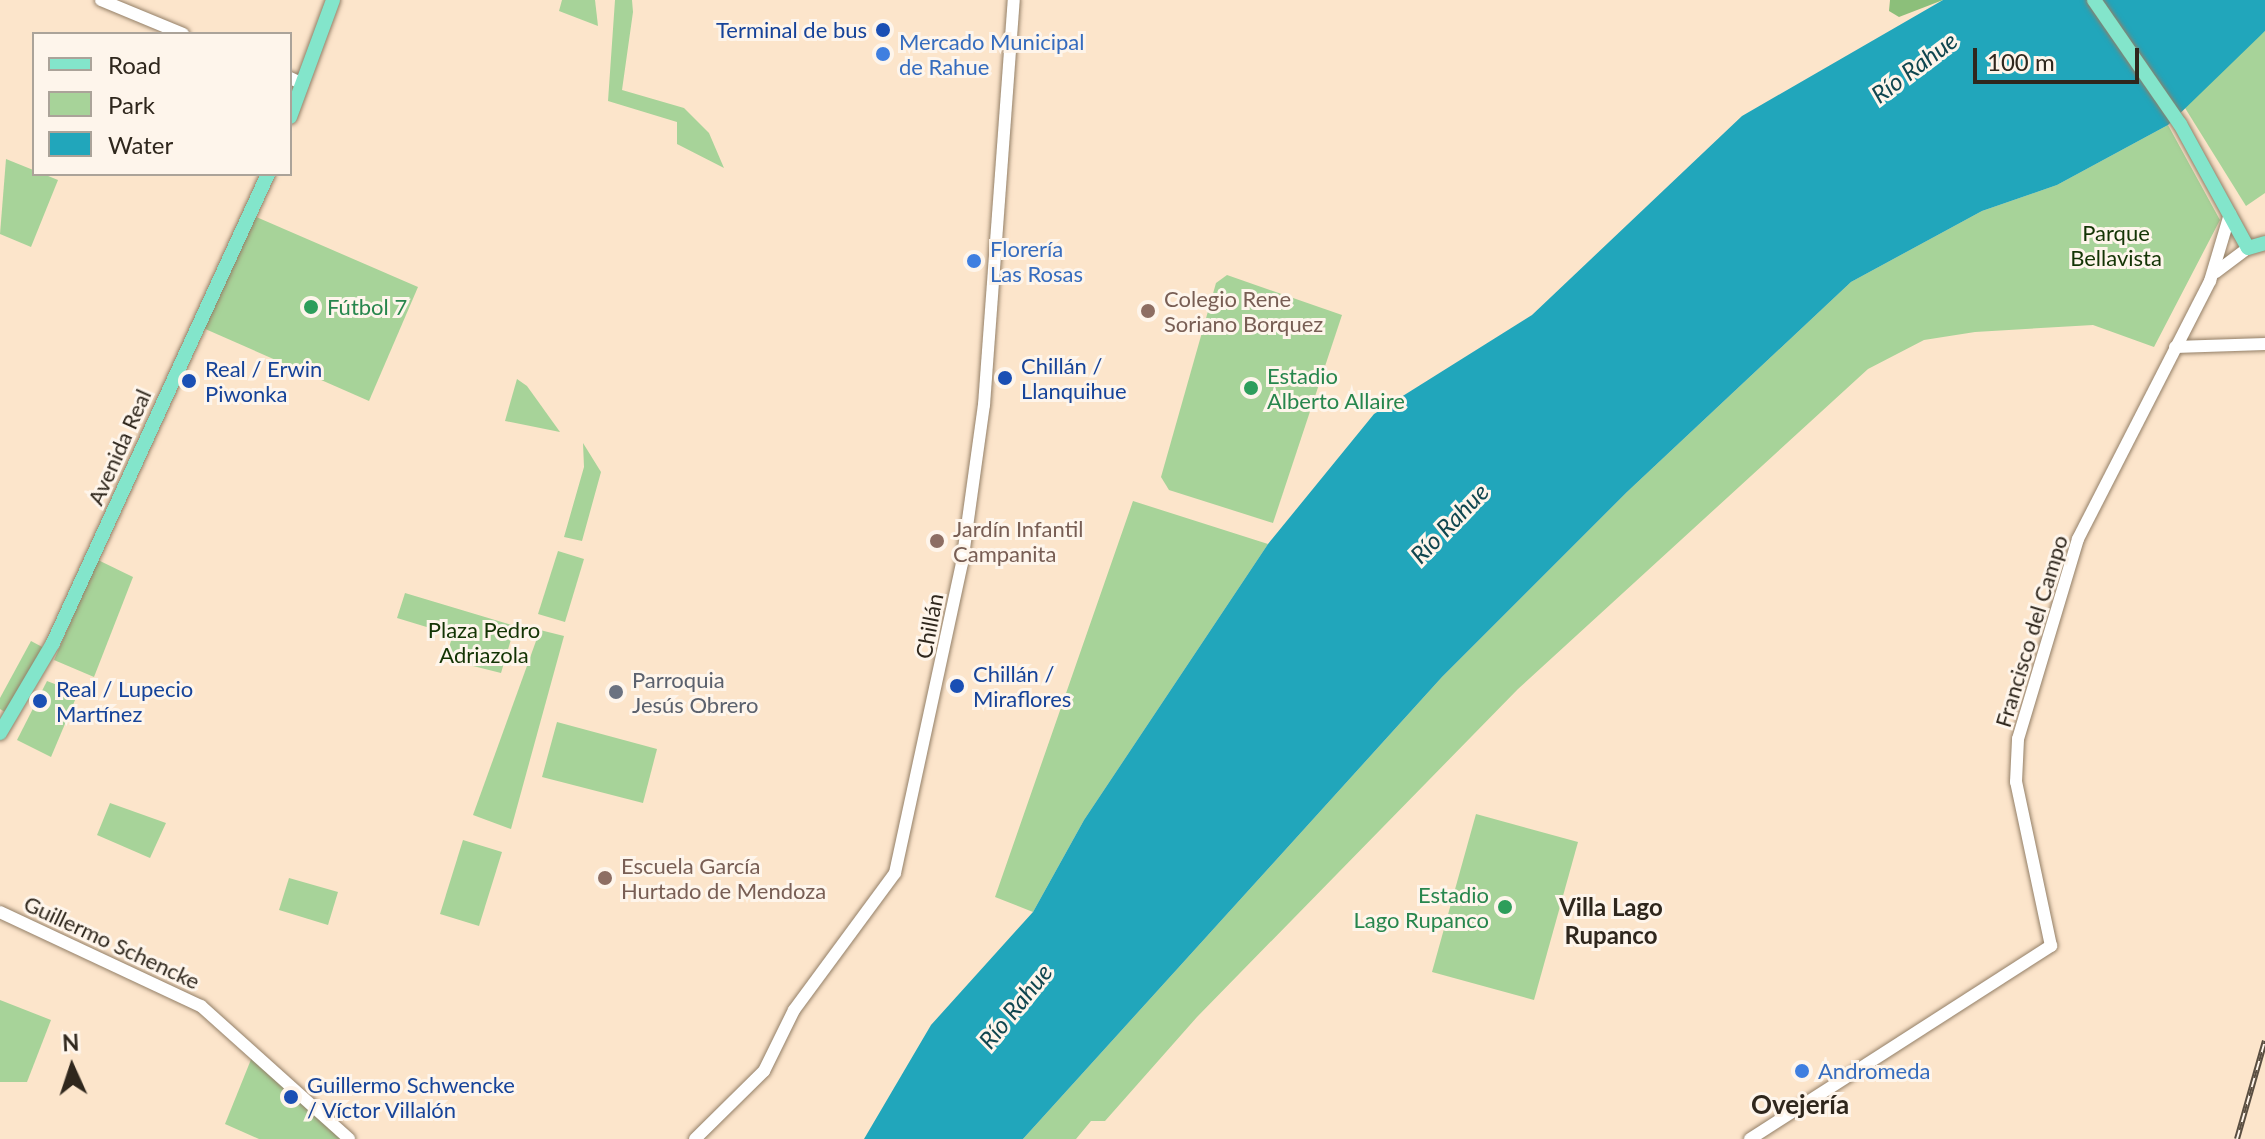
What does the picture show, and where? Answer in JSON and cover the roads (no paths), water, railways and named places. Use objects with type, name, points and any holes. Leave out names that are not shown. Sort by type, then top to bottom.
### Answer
[{"type":"main road","points":[[292,105],[296,81],[333,0]]},
{"type":"main road","points":[[2094,0],[2180,124],[2248,248],[2265,243]]},
{"type":"main road","name":"Avenida Real","points":[[0,733],[53,643],[267,176]]},
{"type":"street","points":[[101,0],[178,32]]},
{"type":"street","name":"Chillán","points":[[695,1139],[764,1071],[794,1010],[895,873],[962,563],[984,405],[1014,0]]},
{"type":"street","name":"Francisco del Campo","points":[[1750,1139],[2051,946],[2016,782],[2016,752],[2071,556],[2210,281],[2230,214]]},
{"type":"street","points":[[2210,281],[2248,248]]},
{"type":"street","points":[[2175,347],[2265,344]]},
{"type":"street","name":"Guillermo Schencke","points":[[0,912],[201,1006],[349,1139]]},
{"type":"water","name":"Río Rahue","points":[[1943,0],[2265,0],[2265,31],[2168,125],[2057,185],[1982,211],[1851,282],[1627,492],[1442,677],[1023,1139],[864,1139],[931,1025],[1033,912],[1084,820],[1268,544],[1374,414],[1532,315],[1742,116]]},
{"type":"railway","points":[[2237,1139],[2265,1041]]},
{"type":"place","name":"Terminal de bus","points":[[883,30]]},
{"type":"place","name":"Mercado Municipal de Rahue","points":[[883,54]]},
{"type":"place","name":"Florería Las Rosas","points":[[974,261]]},
{"type":"place","name":"Fútbol 7","points":[[311,307]]},
{"type":"place","name":"Colegio Rene Soriano Borquez","points":[[1148,311]]},
{"type":"place","name":"Chillán / Llanquihue","points":[[1005,378]]},
{"type":"place","name":"Real / Erwin Piwonka","points":[[189,381]]},
{"type":"place","name":"Estadio Alberto Allaire","points":[[1251,388]]},
{"type":"place","name":"Jardín Infantil Campanita","points":[[937,541]]},
{"type":"place","name":"Chillán / Miraflores","points":[[957,686]]},
{"type":"place","name":"Parroquia Jesús Obrero","points":[[616,692]]},
{"type":"place","name":"Real / Lupecio Martínez","points":[[40,701]]},
{"type":"place","name":"Escuela García Hurtado de Mendoza","points":[[605,878]]},
{"type":"place","name":"Estadio Lago Rupanco","points":[[1505,907]]},
{"type":"place","name":"Andromeda","points":[[1802,1071]]},
{"type":"place","name":"Guillermo Schwencke / Víctor Villalón","points":[[291,1097]]},
{"type":"district","name":"Villa Lago Rupanco","points":[[1611,921]]},
{"type":"district","name":"Ovejería","points":[[1800,1105]]},
{"type":"park label","name":"Parque Bellavista","points":[[2116,244]]},
{"type":"park label","name":"Plaza Pedro Adriazola","points":[[484,642]]}]
